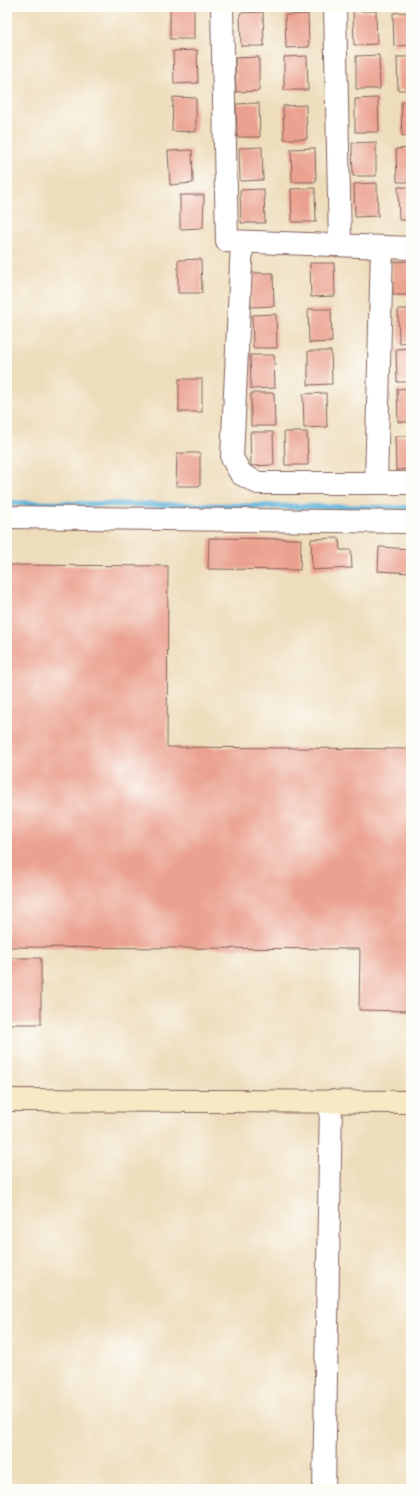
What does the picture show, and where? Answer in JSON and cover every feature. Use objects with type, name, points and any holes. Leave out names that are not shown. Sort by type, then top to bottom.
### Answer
[{"type":"street","points":[[222,7],[227,241],[411,248]]},
{"type":"street","points":[[334,7],[340,245]]},
{"type":"street","points":[[242,242],[232,458],[240,474],[258,483],[411,483]]},
{"type":"street","points":[[376,483],[382,247]]},
{"type":"street","points":[[7,517],[411,522]]},
{"type":"street","points":[[7,1100],[411,1102]]},
{"type":"street","points":[[324,1489],[331,1101]]},
{"type":"building","points":[[170,7],[194,7],[194,39],[170,39]]},
{"type":"building","points":[[353,11],[376,11],[377,44],[354,45]]},
{"type":"building","points":[[263,12],[264,46],[241,46],[240,13]]},
{"type":"building","points":[[411,12],[411,45],[394,46],[393,13]]},
{"type":"building","points":[[308,14],[309,47],[286,48],[285,15]]},
{"type":"building","points":[[197,50],[198,83],[174,84],[173,51]]},
{"type":"building","points":[[379,55],[380,89],[356,89],[356,56]]},
{"type":"building","points":[[307,56],[308,90],[284,90],[284,57]]},
{"type":"building","points":[[259,57],[259,91],[236,92],[235,58]]},
{"type":"building","points":[[397,57],[411,57],[411,90],[398,90]]},
{"type":"building","points":[[173,97],[196,98],[196,132],[172,131]]},
{"type":"building","points":[[378,98],[379,132],[355,132],[355,99]]},
{"type":"building","points":[[401,102],[411,102],[411,135],[402,136]]},
{"type":"building","points":[[259,103],[260,137],[237,137],[236,104]]},
{"type":"building","points":[[306,105],[307,139],[284,139],[283,106]]},
{"type":"building","points":[[376,142],[376,176],[353,176],[352,143]]},
{"type":"building","points":[[262,147],[263,180],[240,181],[239,148]]},
{"type":"building","points":[[315,148],[316,182],[292,182],[291,149]]},
{"type":"building","points":[[411,148],[411,182],[397,182],[396,149]]},
{"type":"building","points":[[192,150],[193,183],[170,185],[168,151]]},
{"type":"building","points":[[377,183],[378,216],[355,217],[354,184]]},
{"type":"building","points":[[398,187],[411,187],[411,220],[399,220]]},
{"type":"building","points":[[315,188],[316,222],[292,222],[291,189]]},
{"type":"building","points":[[264,189],[265,223],[241,223],[240,190]]},
{"type":"building","points":[[180,195],[204,195],[203,228],[180,229]]},
{"type":"building","points":[[201,259],[202,293],[178,293],[178,260]]},
{"type":"building","points":[[411,261],[411,295],[393,295],[392,262]]},
{"type":"building","points":[[310,263],[334,263],[335,296],[311,297]]},
{"type":"building","points":[[250,273],[273,273],[274,306],[251,307]]},
{"type":"building","points":[[308,309],[331,309],[332,342],[309,343]]},
{"type":"building","points":[[398,309],[411,309],[411,342],[399,343]]},
{"type":"building","points":[[276,314],[277,348],[253,348],[252,315]]},
{"type":"building","points":[[411,348],[411,382],[397,382],[396,349]]},
{"type":"building","points":[[308,351],[331,351],[332,384],[308,385]]},
{"type":"building","points":[[250,355],[274,355],[275,388],[251,389]]},
{"type":"building","points":[[179,379],[202,379],[202,412],[179,412]]},
{"type":"building","points":[[411,388],[411,422],[398,422],[397,389]]},
{"type":"building","points":[[251,393],[274,393],[275,426],[251,426]]},
{"type":"building","points":[[326,393],[327,427],[304,428],[303,394]]},
{"type":"building","points":[[250,432],[273,432],[274,465],[251,466]]},
{"type":"building","points":[[284,432],[307,432],[308,465],[285,465]]},
{"type":"building","points":[[395,436],[411,436],[411,469],[396,470]]},
{"type":"building","points":[[177,453],[200,453],[200,486],[176,486]]},
{"type":"building","points":[[209,538],[301,539],[300,570],[208,569]]},
{"type":"building","points":[[339,538],[340,550],[351,550],[352,568],[312,570],[311,539]]},
{"type":"building","points":[[379,547],[411,549],[411,573],[378,571]]},
{"type":"building","points":[[7,565],[168,566],[167,747],[411,749],[411,1011],[359,1010],[360,949],[7,947]]},
{"type":"building","points":[[8,958],[41,958],[41,1024],[8,1024]]},
{"type":"waterway","points":[[7,503],[411,508]]}]
